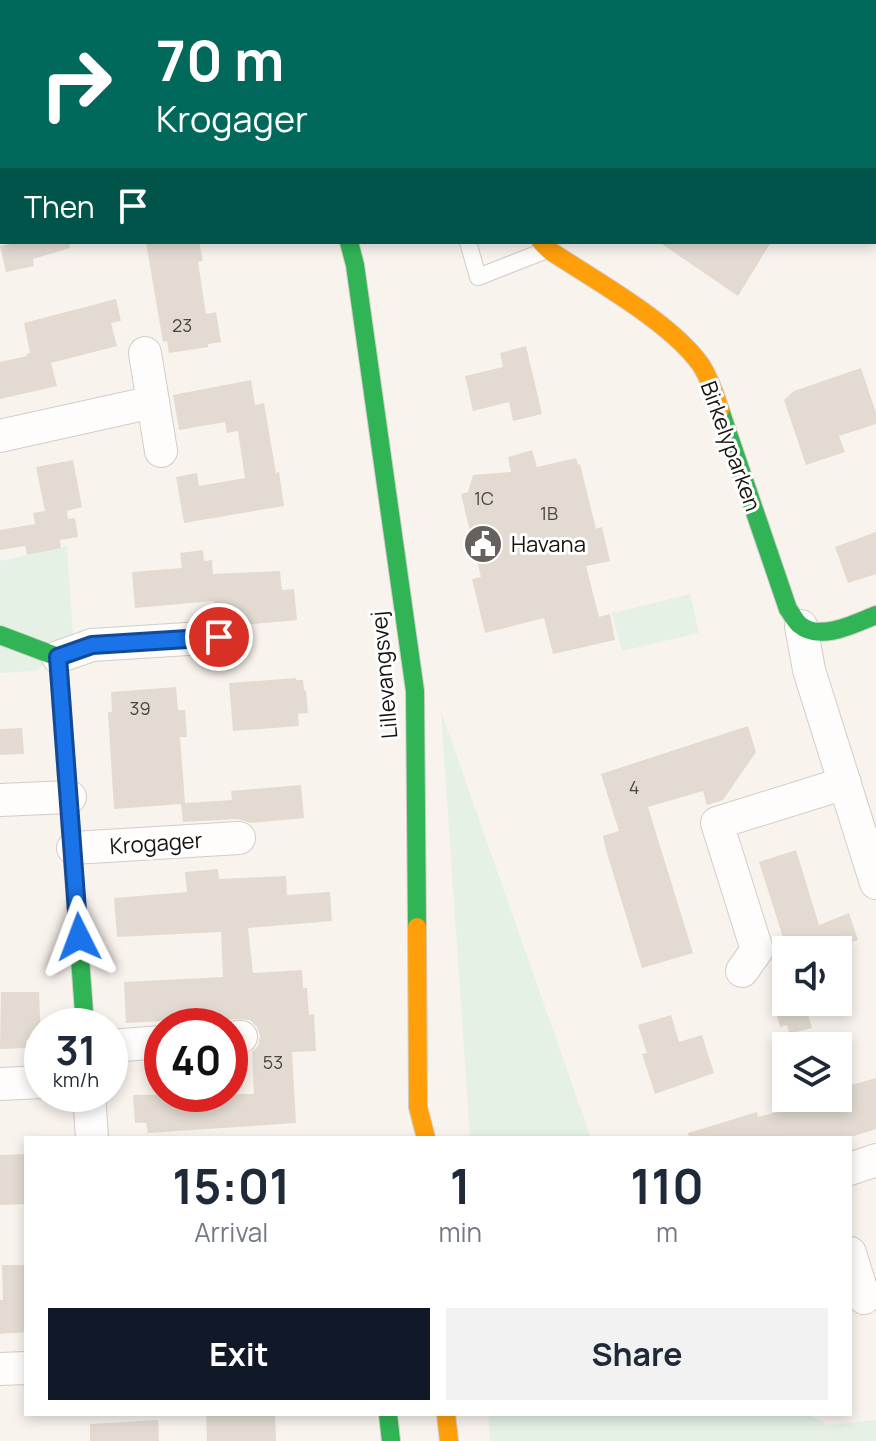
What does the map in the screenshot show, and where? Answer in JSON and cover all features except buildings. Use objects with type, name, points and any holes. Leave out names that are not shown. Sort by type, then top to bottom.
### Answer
[{"type":"street","name":"Lillevangsvej","points":[[350,244],[415,691],[418,1107],[425,1136]]},
{"type":"street","name":"Birkelyparken","points":[[545,246],[675,335],[700,364],[712,385],[788,609],[801,626],[809,670],[876,883]]},
{"type":"street","points":[[145,353],[161,451]]},
{"type":"street","points":[[0,436],[153,402]]},
{"type":"street","points":[[801,626],[818,631],[837,629],[876,615]]},
{"type":"street","points":[[0,635],[58,657],[92,645],[219,637]]},
{"type":"street","points":[[58,657],[84,1008]]},
{"type":"street","points":[[742,971],[757,950],[717,823],[845,783]]},
{"type":"street","points":[[0,800],[70,797]]},
{"type":"street","name":"Krogager","points":[[73,848],[239,838]]},
{"type":"street","points":[[0,1084],[24,1083]]},
{"type":"street","name":"Lillevangsvej","points":[[408,1136],[418,1107]]},
{"type":"street","points":[[90,1112],[92,1136]]},
{"type":"street","points":[[852,1168],[876,1160]]},
{"type":"street","points":[[852,1259],[864,1298]]},
{"type":"street","points":[[0,1369],[24,1368]]},
{"type":"street","points":[[388,1416],[391,1441]]},
{"type":"street","points":[[446,1416],[449,1441]]},
{"type":"lane","points":[[469,244],[478,277],[545,246]]},
{"type":"shaded area","points":[[67,546],[73,633],[37,671],[0,673],[0,561]]},
{"type":"shaded area","points":[[690,594],[699,633],[622,651],[612,613]]},
{"type":"shaded area","points":[[441,711],[590,1136],[470,1136]]},
{"type":"shaded area","points":[[488,1416],[812,1416],[828,1425],[876,1420],[876,1441],[490,1441]]},
{"type":"traffic: fast","points":[[350,244],[415,691],[417,927]]},
{"type":"traffic: fast","points":[[720,410],[788,609],[797,622],[808,630],[818,632],[848,626],[876,615]]},
{"type":"traffic: fast","points":[[0,635],[58,657],[84,1008]]},
{"type":"traffic: fast","points":[[388,1416],[391,1441]]},
{"type":"traffic: slow","points":[[543,244],[671,333],[701,365],[720,410]]},
{"type":"traffic: slow","points":[[417,927],[418,1107],[425,1136]]},
{"type":"traffic: slow","points":[[446,1416],[449,1441]]},
{"type":"place","name":"Havana","points":[[483,544]]},
{"type":"route","points":[[79,937],[58,657],[92,645],[219,637]]}]
